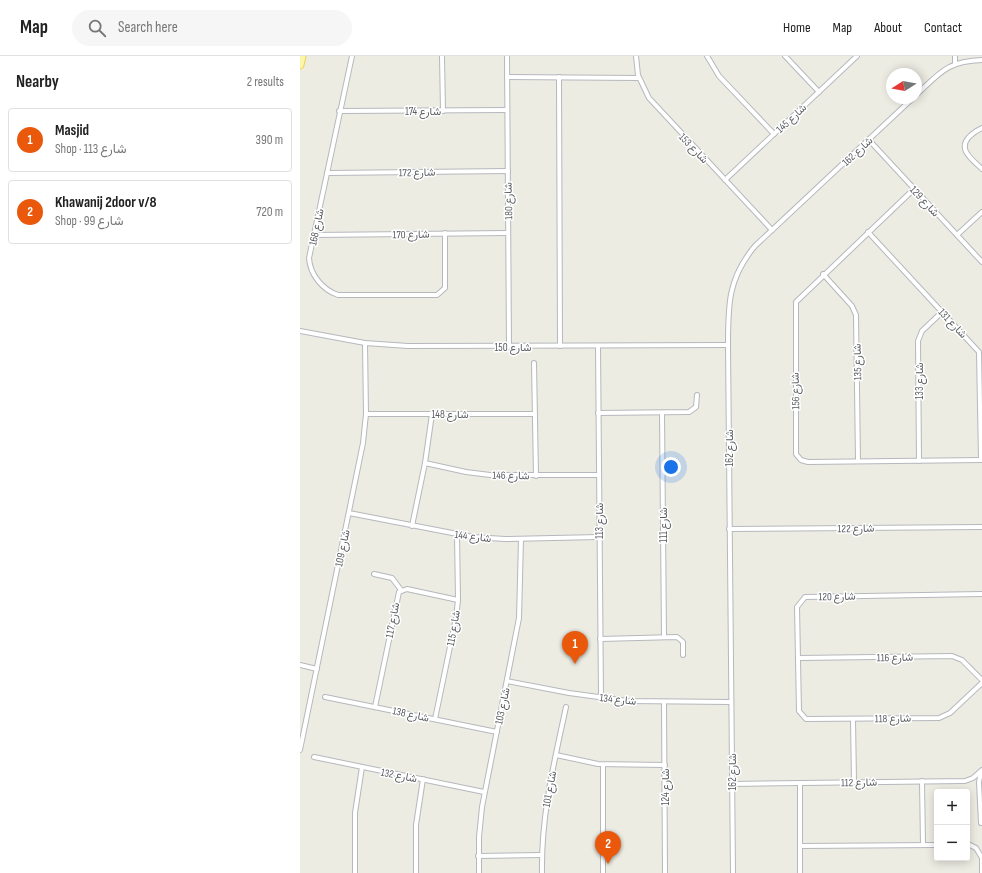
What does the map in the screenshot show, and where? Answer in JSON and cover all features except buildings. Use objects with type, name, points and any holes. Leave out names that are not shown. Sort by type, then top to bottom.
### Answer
[{"type":"main road","points":[[300,65],[302,56]]},
{"type":"street","name":"شارع 168","points":[[352,56],[339,111],[309,264],[321,284],[331,293],[345,296],[433,296],[440,294],[445,288],[445,234]]},
{"type":"street","points":[[442,56],[443,111]]},
{"type":"street","name":"شارع 180","points":[[507,56],[509,347]]},
{"type":"street","name":"شارع 153","points":[[636,56],[639,78],[649,98],[772,230]]},
{"type":"street","points":[[707,56],[720,76],[774,134]]},
{"type":"street","points":[[785,56],[818,92]]},
{"type":"street","name":"شارع 145","points":[[725,180],[857,56]]},
{"type":"street","points":[[955,56],[955,63]]},
{"type":"street","points":[[922,90],[940,73],[955,63],[982,60]]},
{"type":"street","points":[[508,77],[639,78]]},
{"type":"street","points":[[559,77],[560,346]]},
{"type":"street","name":"شارع 162","points":[[733,873],[728,302],[735,278],[747,256],[772,230],[907,104]]},
{"type":"street","name":"شارع 174","points":[[339,111],[508,110]]},
{"type":"street","points":[[982,128],[967,140],[963,146],[967,153],[982,169]]},
{"type":"street","name":"شارع 129","points":[[869,140],[982,262]]},
{"type":"street","name":"شارع 172","points":[[327,173],[508,171]]},
{"type":"street","name":"شارع 156","points":[[914,189],[798,298],[795,306],[796,454],[804,462],[982,460]]},
{"type":"street","points":[[958,236],[982,212]]},
{"type":"street","name":"شارع 131","points":[[868,232],[979,352],[982,460]]},
{"type":"street","name":"شارع 170","points":[[314,235],[508,233]]},
{"type":"street","name":"شارع 135","points":[[823,274],[852,306],[856,315],[858,462]]},
{"type":"street","name":"شارع 133","points":[[919,461],[918,341],[922,331],[942,312]]},
{"type":"street","name":"شارع 150","points":[[300,331],[366,343],[408,346],[509,347],[728,345]]},
{"type":"street","name":"شارع 109","points":[[300,750],[362,450],[366,414],[366,343]]},
{"type":"street","name":"شارع 113","points":[[598,346],[601,697]]},
{"type":"street","points":[[534,363],[536,476]]},
{"type":"street","points":[[598,413],[692,412],[696,407],[697,395]]},
{"type":"street","name":"شارع 111","points":[[662,413],[664,637]]},
{"type":"street","name":"شارع 148","points":[[366,414],[535,414]]},
{"type":"street","points":[[412,526],[432,414]]},
{"type":"street","name":"شارع 146","points":[[424,463],[478,474],[536,476],[599,475]]},
{"type":"street","name":"شارع 144","points":[[349,513],[457,535],[489,539],[599,537]]},
{"type":"street","name":"شارع 122","points":[[729,529],[982,527]]},
{"type":"street","name":"شارع 115","points":[[435,719],[456,618],[458,600],[457,535]]},
{"type":"street","name":"شارع 103","points":[[479,873],[478,856],[480,822],[484,792],[507,681],[519,611],[521,539]]},
{"type":"street","points":[[374,574],[392,578],[401,590]]},
{"type":"street","name":"شارع 117","points":[[375,707],[397,598],[401,590],[409,590],[458,600]]},
{"type":"street","name":"شارع 120","points":[[799,708],[797,607],[805,597],[982,594]]},
{"type":"street","points":[[600,639],[680,638],[683,642],[683,655]]},
{"type":"street","name":"شارع 116","points":[[798,658],[952,656],[962,660],[982,682]]},
{"type":"street","points":[[300,665],[317,669]]},
{"type":"street","name":"شارع 134","points":[[507,681],[538,688],[628,701],[731,702]]},
{"type":"street","name":"شارع 118","points":[[799,708],[800,715],[806,719],[943,717],[982,682]]},
{"type":"street","name":"شارع 138","points":[[325,697],[497,732]]},
{"type":"street","name":"شارع 124","points":[[664,702],[665,873]]},
{"type":"street","name":"شارع 101","points":[[542,873],[544,812],[566,707]]},
{"type":"street","points":[[854,719],[854,782]]},
{"type":"street","points":[[556,755],[602,764],[665,764]]},
{"type":"street","name":"شارع 132","points":[[314,757],[484,792]]},
{"type":"street","points":[[602,764],[603,873]]},
{"type":"street","points":[[355,873],[355,813],[362,767]]},
{"type":"street","points":[[968,781],[982,771]]},
{"type":"street","points":[[980,823],[979,787],[982,771]]},
{"type":"street","points":[[416,873],[416,816],[423,779]]},
{"type":"street","points":[[968,781],[974,782],[979,787]]},
{"type":"street","name":"شارع 112","points":[[732,784],[968,781]]},
{"type":"street","points":[[922,782],[923,845]]},
{"type":"street","points":[[800,783],[800,873]]},
{"type":"street","points":[[970,844],[977,846],[982,853]]},
{"type":"street","points":[[800,846],[934,845]]},
{"type":"street","points":[[970,845],[976,848],[982,858],[982,873]]},
{"type":"street","points":[[478,856],[542,855]]},
{"type":"place","name":"Masjid","points":[[575,664]]},
{"type":"place","name":"Khawanij 2door v/8","points":[[608,864]]}]
